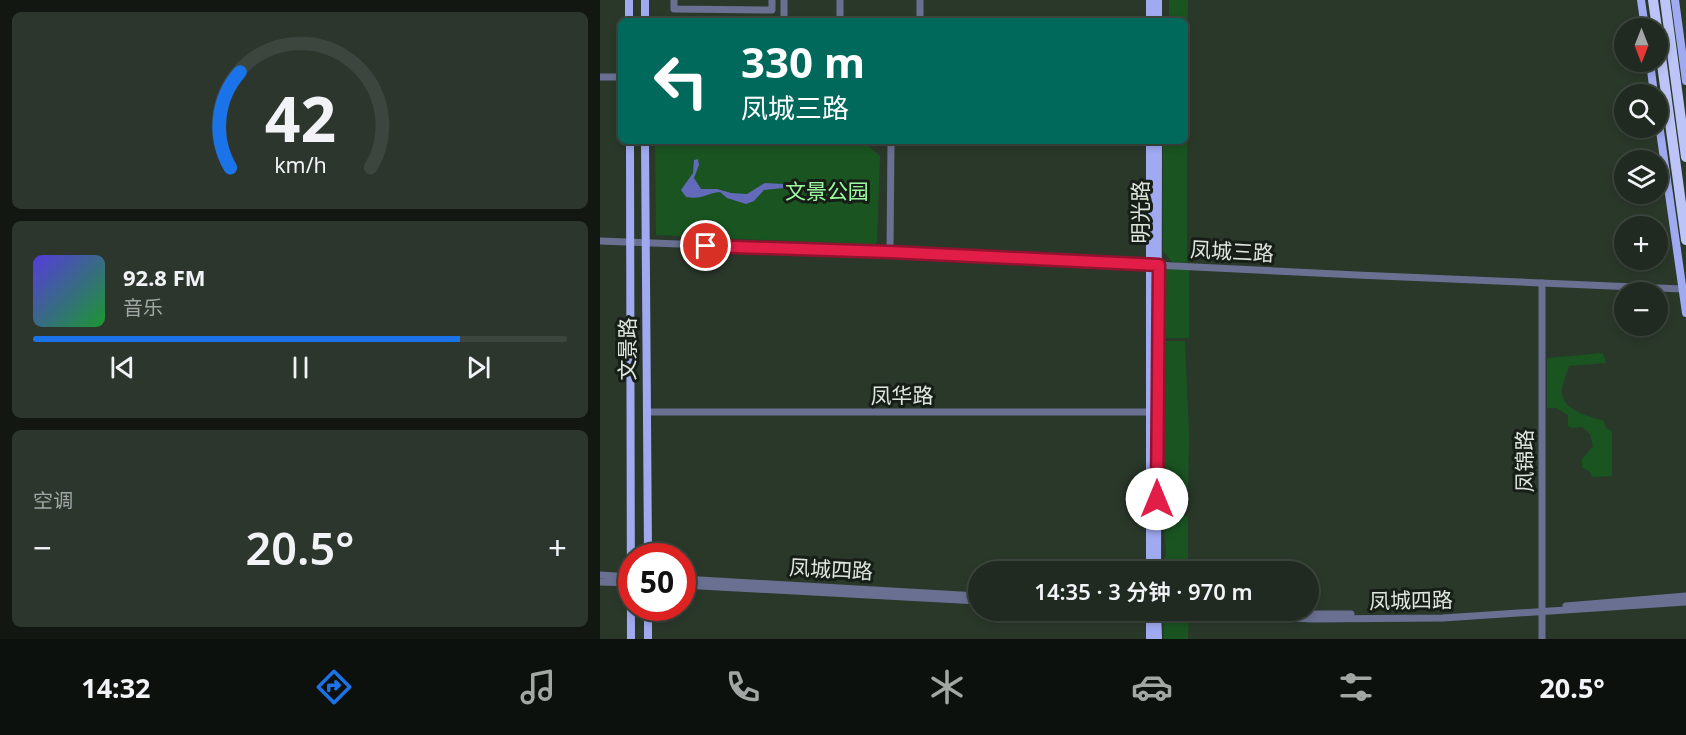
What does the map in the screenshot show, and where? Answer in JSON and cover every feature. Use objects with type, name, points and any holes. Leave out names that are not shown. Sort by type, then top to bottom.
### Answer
[{"type":"highway","points":[[1653,0],[1656,18]]},
{"type":"highway","points":[[1665,0],[1686,157]]},
{"type":"highway","points":[[1663,72],[1686,240]]},
{"type":"main road","points":[[629,0],[629,18]]},
{"type":"main road","points":[[645,0],[645,18]]},
{"type":"main road","points":[[1150,0],[1150,18]]},
{"type":"main road","points":[[1158,0],[1158,18]]},
{"type":"main road","points":[[1641,0],[1644,18]]},
{"type":"main road","points":[[1675,0],[1686,81]]},
{"type":"main road","points":[[1661,138],[1686,313]]},
{"type":"main road","name":"文景路","points":[[630,144],[631,543]]},
{"type":"main road","name":"文景路","points":[[645,144],[648,543]]},
{"type":"main road","name":"明光路","points":[[1150,144],[1154,265],[1157,561]]},
{"type":"main road","name":"明光路","points":[[1154,265],[1158,144]]},
{"type":"main road","name":"明光路","points":[[1150,561],[1154,412]]},
{"type":"main road","name":"文景路","points":[[631,621],[631,639]]},
{"type":"main road","points":[[648,621],[648,639]]},
{"type":"main road","points":[[1150,621],[1150,639]]},
{"type":"main road","points":[[1157,621],[1158,639]]},
{"type":"street","points":[[674,0],[674,9],[772,10],[772,0]]},
{"type":"street","points":[[784,0],[784,17]]},
{"type":"street","points":[[840,0],[840,18]]},
{"type":"street","points":[[920,0],[920,18]]},
{"type":"street","points":[[600,76],[618,76]]},
{"type":"street","points":[[890,252],[891,144]]},
{"type":"street","name":"凤城三路","points":[[600,241],[890,252],[1682,289]]},
{"type":"street","name":"凤锦路","points":[[1542,283],[1542,639]]},
{"type":"street","name":"凤华路","points":[[647,412],[1154,412]]},
{"type":"street","points":[[600,575],[618,578]]},
{"type":"street","name":"凤城四路","points":[[696,580],[968,595]]},
{"type":"street","points":[[600,582],[618,581]]},
{"type":"street","name":"凤城四路","points":[[696,586],[968,600]]},
{"type":"street","name":"凤城四路","points":[[1319,619],[1443,618],[1686,596]]},
{"type":"street","name":"凤城四路","points":[[1319,614],[1441,614],[1686,602]]},
{"type":"green space","points":[[1169,0],[1188,0],[1188,18],[1169,18]]},
{"type":"green space","name":"文景公园","points":[[655,144],[866,144],[880,156],[877,242],[874,245],[656,235]]},
{"type":"green space","points":[[1163,144],[1187,144],[1187,263],[1172,262],[1163,251]]},
{"type":"green space","points":[[1168,268],[1189,269],[1189,338],[1163,338],[1163,273]]},
{"type":"green space","points":[[1163,341],[1185,341],[1189,434],[1188,501],[1162,504]]},
{"type":"green space","points":[[1603,353],[1606,363],[1569,366],[1562,389],[1566,403],[1570,407],[1604,421],[1606,428],[1612,431],[1612,476],[1592,477],[1590,472],[1582,467],[1582,459],[1593,446],[1590,434],[1582,427],[1568,426],[1568,415],[1556,408],[1547,408],[1547,358]]},
{"type":"green space","points":[[1163,513],[1188,516],[1188,561],[1165,561]]},
{"type":"green space","points":[[1189,621],[1188,639],[1164,639],[1164,622]]},
{"type":"water","points":[[698,159],[699,165],[694,178],[701,189],[747,194],[765,183],[783,184],[784,186],[764,190],[754,201],[746,204],[727,198],[720,192],[697,198],[686,197],[681,190],[693,173],[694,160]]},
{"type":"route","points":[[706,246],[1159,265],[1157,499]]}]
